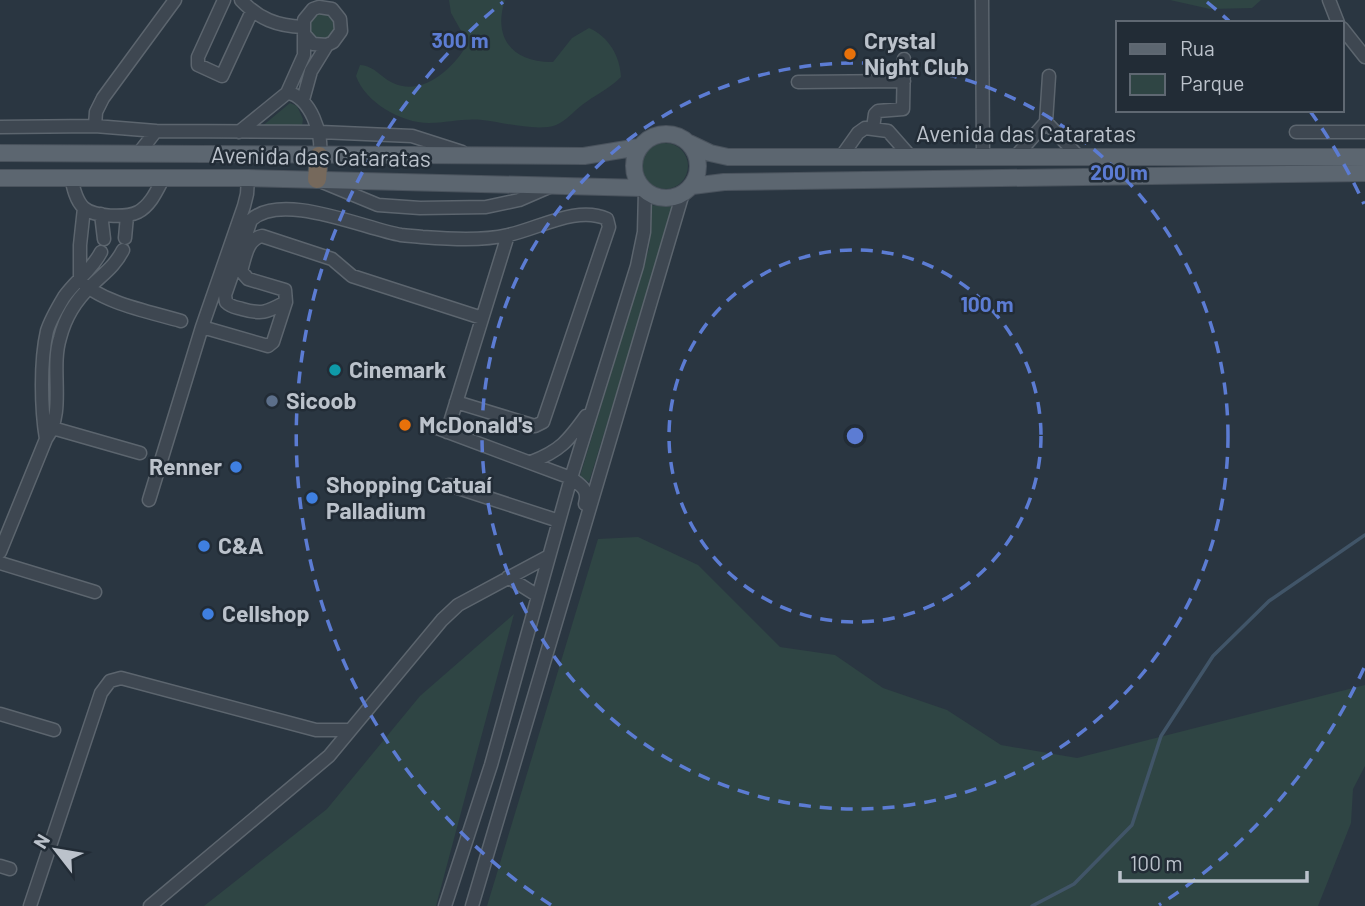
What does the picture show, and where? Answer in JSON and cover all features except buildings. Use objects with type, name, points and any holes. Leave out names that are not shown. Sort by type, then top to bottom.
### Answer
[{"type":"highway","points":[[317,179],[319,156]]},
{"type":"main road","points":[[659,134],[675,134],[689,143],[697,157],[698,165],[687,190],[668,198],[643,190],[633,170],[639,147],[651,136],[659,134]]},
{"type":"main road","name":"Avenida das Cataratas","points":[[689,143],[710,153],[728,157],[1365,158]]},
{"type":"main road","name":"Avenida das Cataratas","points":[[0,153],[584,156],[639,147]]},
{"type":"main road","name":"Avenida das Cataratas","points":[[687,190],[724,182],[1365,173]]},
{"type":"main road","name":"Avenida das Cataratas","points":[[0,178],[317,179],[555,184],[643,190]]},
{"type":"street","points":[[95,126],[96,112],[103,98],[175,0]]},
{"type":"street","points":[[223,0],[198,57],[198,65],[203,69],[222,76],[252,11]]},
{"type":"street","points":[[241,0],[262,18],[303,30],[313,44],[327,46]]},
{"type":"street","points":[[982,0],[983,156]]},
{"type":"street","points":[[1329,0],[1337,21]]},
{"type":"street","points":[[239,132],[287,93],[304,55],[304,20],[313,9],[332,9],[340,19],[341,32],[333,43],[327,46],[311,71],[303,100]]},
{"type":"street","points":[[1344,31],[1365,57]]},
{"type":"street","points":[[873,128],[876,113],[903,109],[904,59]]},
{"type":"street","points":[[1016,156],[1046,122],[1049,76]]},
{"type":"street","points":[[798,82],[904,81]]},
{"type":"street","points":[[287,93],[295,93],[303,100],[320,132],[319,156]]},
{"type":"street","points":[[888,131],[891,110]]},
{"type":"street","points":[[1046,122],[1079,157]]},
{"type":"street","points":[[0,127],[95,126],[156,131],[320,132],[412,136],[475,157]]},
{"type":"street","points":[[841,156],[865,128],[888,131],[910,156]]},
{"type":"street","points":[[138,154],[156,131]]},
{"type":"street","points":[[1296,132],[1365,132]]},
{"type":"street","points":[[71,177],[74,191],[84,208],[80,245],[84,284]]},
{"type":"street","points":[[84,208],[100,214],[128,216],[140,211],[153,197],[164,177]]},
{"type":"street","points":[[149,500],[202,327],[243,206],[248,178]]},
{"type":"street","points":[[317,179],[330,187],[377,205],[420,208],[486,207],[519,200],[555,184]]},
{"type":"street","points":[[445,906],[491,765],[571,478],[637,266],[645,232],[643,190]]},
{"type":"street","points":[[471,906],[687,190]]},
{"type":"street","points":[[286,302],[257,314],[230,306],[226,302],[225,295],[251,220],[258,214],[313,211],[401,235],[445,238],[508,235],[575,217],[598,215],[607,219],[609,227],[542,422],[535,426],[456,402]]},
{"type":"street","points":[[0,552],[48,431],[59,338],[102,245],[100,214]]},
{"type":"street","points":[[84,284],[116,264],[124,244],[128,216]]},
{"type":"street","points":[[508,235],[456,402],[442,430],[571,478],[584,488],[587,495],[572,566]]},
{"type":"street","points":[[202,327],[268,346],[273,342],[286,302],[285,290],[248,279],[241,271],[250,244],[255,237],[262,236],[332,259],[352,276],[482,318]]},
{"type":"street","points":[[84,284],[102,296],[181,321]]},
{"type":"street","points":[[531,462],[553,454],[565,445],[593,408]]},
{"type":"street","points":[[48,431],[140,453]]},
{"type":"street","points":[[449,485],[559,521]]},
{"type":"street","points":[[150,906],[329,756],[442,620],[458,605],[549,556]]},
{"type":"street","points":[[0,563],[95,592]]},
{"type":"street","points":[[508,577],[538,596]]},
{"type":"street","points":[[30,906],[101,693],[110,681],[121,678],[316,730],[350,730]]},
{"type":"street","points":[[0,714],[54,730]]},
{"type":"green space","points":[[449,0],[505,0],[502,26],[509,46],[527,58],[539,61],[553,62],[572,38],[589,28],[602,36],[612,48],[621,77],[563,121],[548,127],[475,120],[429,123],[396,115],[367,94],[356,76],[360,65],[370,67],[388,81],[404,86],[415,86],[436,78],[455,62],[468,43],[451,13]]},
{"type":"green space","points":[[1170,0],[1261,0],[1252,8],[1210,9]]},
{"type":"green space","points":[[323,13],[332,17],[336,26],[332,35],[323,39],[314,35],[310,26],[314,17]]},
{"type":"green space","points":[[290,103],[297,106],[303,119],[302,126],[260,128]]},
{"type":"green space","points":[[665,143],[681,150],[688,166],[681,182],[665,189],[649,182],[642,166],[649,150]]},
{"type":"green space","points":[[675,203],[589,482],[580,476],[649,248],[651,222],[648,205],[663,206]]},
{"type":"green space","points":[[638,537],[698,565],[780,647],[835,655],[883,688],[947,710],[1001,745],[1077,758],[1365,685],[1365,766],[1353,789],[1351,823],[1318,906],[487,906],[598,539]]},
{"type":"green space","points":[[514,614],[436,906],[204,906],[327,809],[420,696]]},
{"type":"waterway","points":[[1032,906],[1074,884],[1132,825],[1161,736],[1213,656],[1269,601],[1365,535]]},
{"type":"place","name":"Crystal Night Club","points":[[850,54]]},
{"type":"place","name":"Cinemark","points":[[335,370]]},
{"type":"place","name":"Sicoob","points":[[272,401]]},
{"type":"place","name":"McDonald's","points":[[405,425]]},
{"type":"place","name":"Renner","points":[[236,467]]},
{"type":"place","name":"Shopping Catuaí Palladium","points":[[312,498]]},
{"type":"place","name":"C&A","points":[[204,546]]},
{"type":"place","name":"Cellshop","points":[[208,614]]}]
